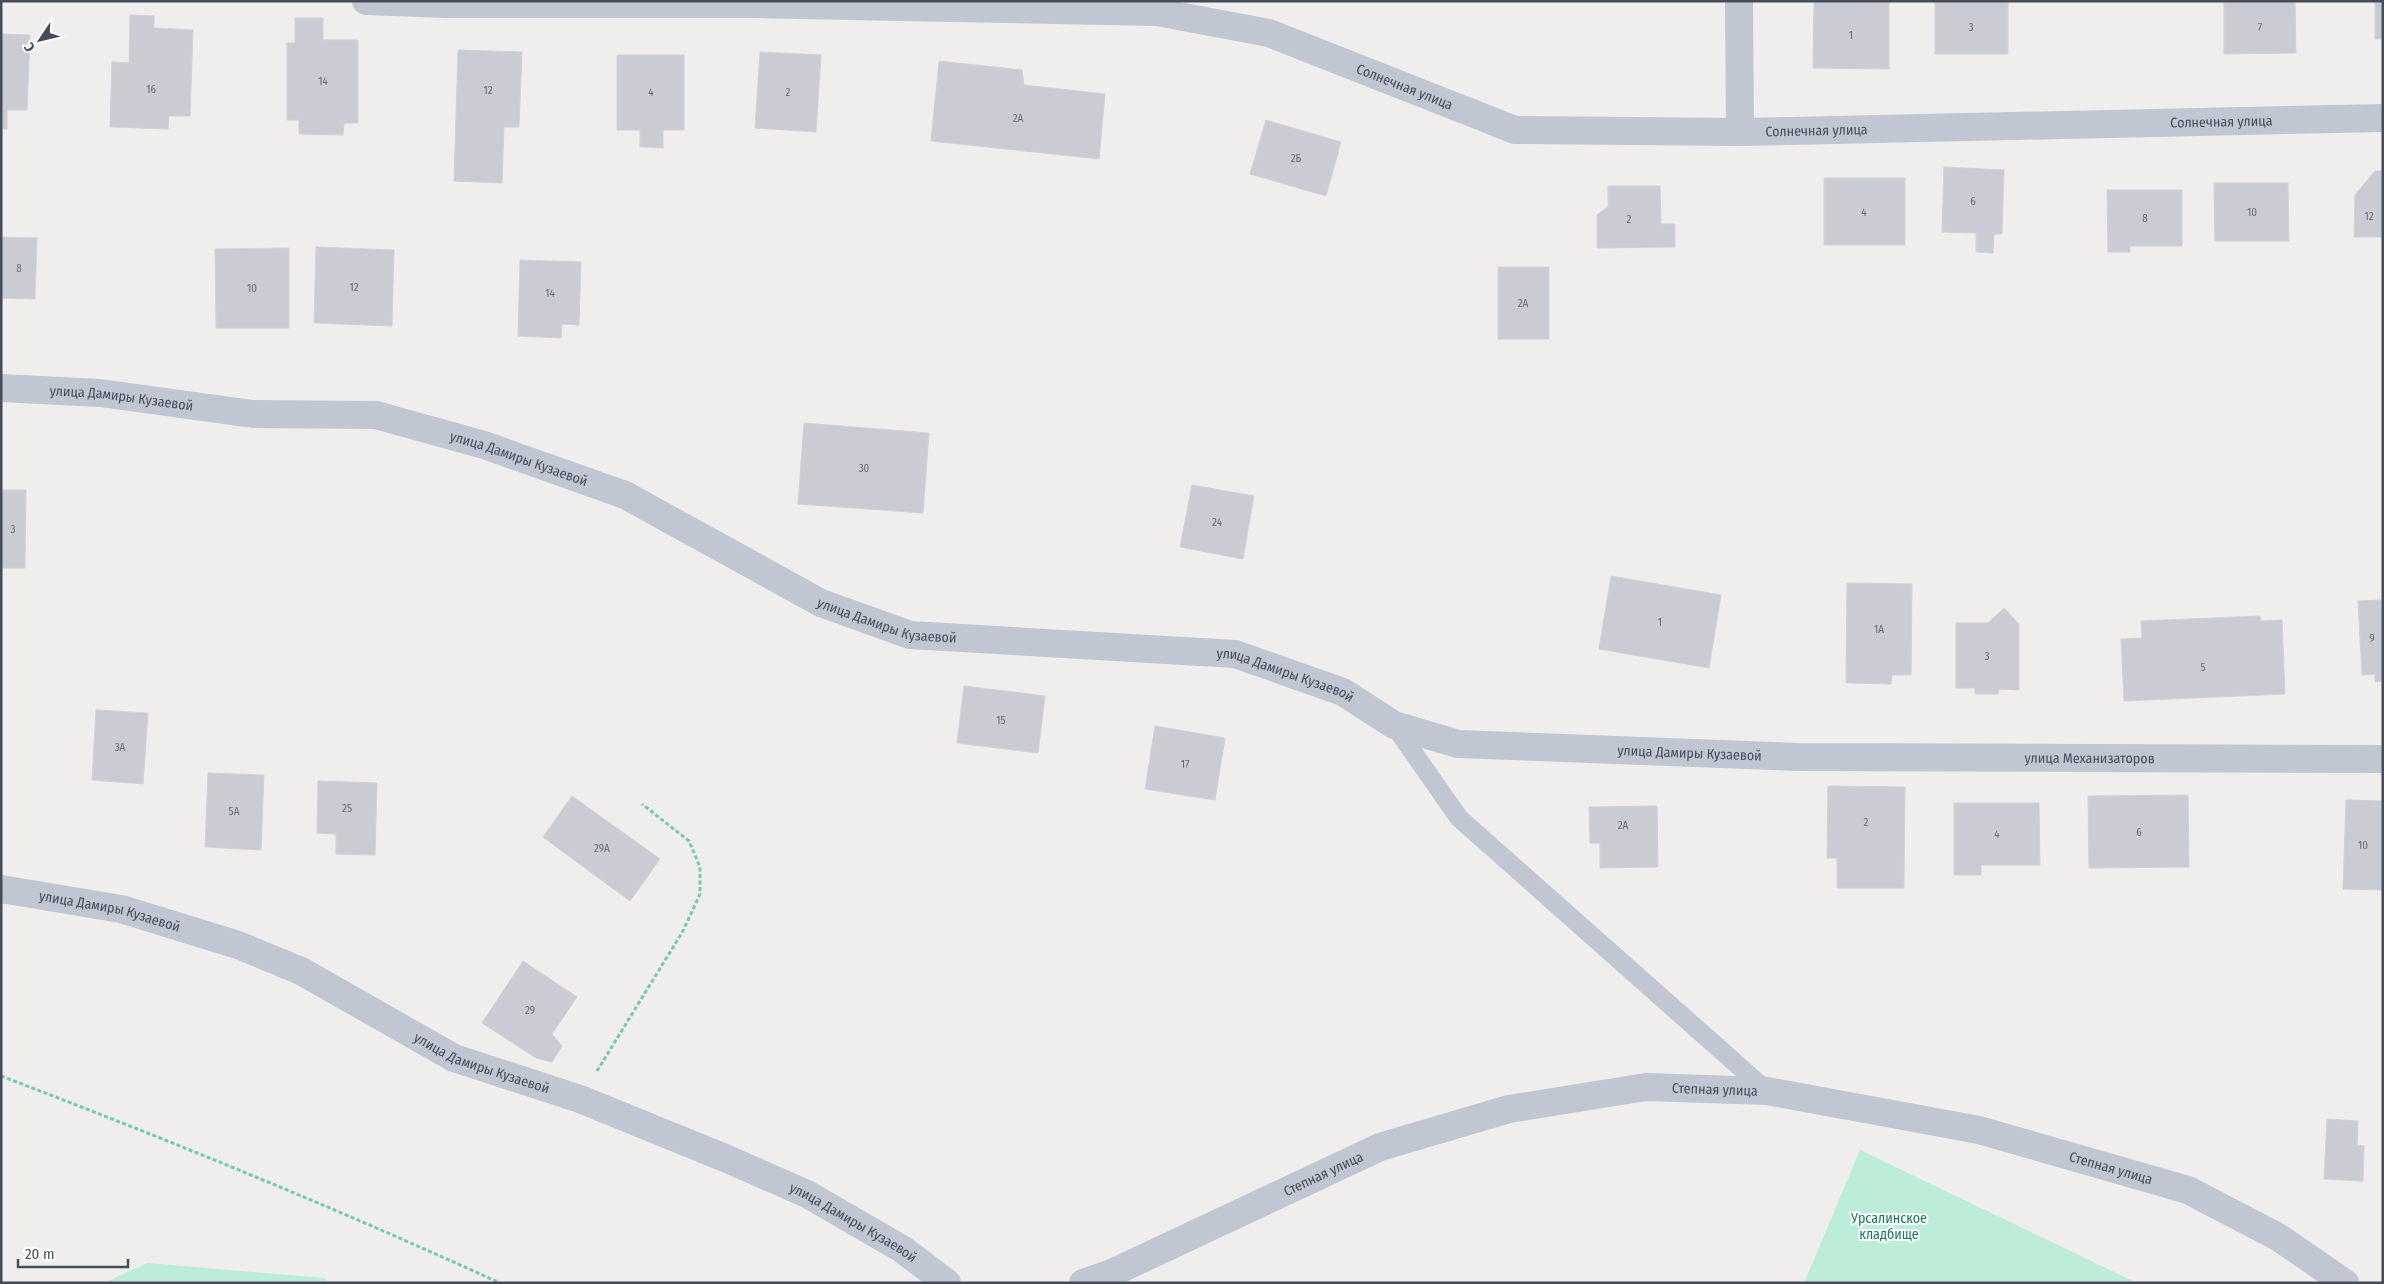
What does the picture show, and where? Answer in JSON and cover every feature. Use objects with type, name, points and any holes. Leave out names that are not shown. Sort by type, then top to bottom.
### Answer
[{"type":"street","name":"Солнечная улица","points":[[366,1],[447,4],[755,3],[1157,12],[1269,33],[1516,130],[1740,132],[2383,118]]},
{"type":"street","points":[[1739,1],[1740,132]]},
{"type":"street","name":"улица Дамиры Кузаевой","points":[[1,388],[100,393],[253,414],[376,415],[484,445],[625,496],[821,603],[910,635],[1235,654],[1343,692],[1394,725],[1458,744],[1797,757]]},
{"type":"street","name":"улица Механизаторов","points":[[1797,757],[2383,758]]},
{"type":"street","name":"улица Дамиры Кузаевой","points":[[1,889],[121,909],[238,945],[302,971],[454,1058],[580,1099],[725,1158],[807,1194],[902,1249],[947,1283]]},
{"type":"street","name":"Степная улица","points":[[1083,1283],[1112,1273],[1380,1147],[1509,1109],[1646,1087],[1767,1091],[1979,1130],[2188,1190],[2278,1237],[2346,1283]]},
{"type":"lane","points":[[1394,725],[1459,818],[1767,1091]]},
{"type":"path","points":[[580,1099],[684,931],[700,894],[700,867],[688,841],[642,804]]},
{"type":"path","points":[[1,1076],[101,1114],[372,1225],[500,1283]]},
{"type":"green space","name":"Урсалинское кладбище","points":[[1860,1150],[2137,1283],[1804,1283]]},
{"type":"green space","points":[[147,1263],[324,1278],[329,1283],[104,1283]]},
{"type":"building","points":[[1935,1],[2008,1],[2008,54],[1935,54]]},
{"type":"building","points":[[2224,1],[2295,1],[2296,53],[2224,54]]},
{"type":"building","points":[[2375,1],[2383,1],[2383,39],[2375,39]]},
{"type":"building","points":[[1814,2],[1889,2],[1889,69],[1813,68]]},
{"type":"building","points":[[130,15],[154,16],[154,28],[193,30],[190,116],[169,116],[168,129],[110,127],[112,62],[129,63]]},
{"type":"building","points":[[295,18],[323,18],[323,40],[358,40],[358,123],[344,123],[343,135],[299,134],[299,120],[287,120],[287,43],[295,43]]},
{"type":"building","points":[[1,34],[30,35],[27,110],[7,110],[7,129],[1,129]]},
{"type":"building","points":[[458,50],[522,52],[519,127],[504,127],[502,183],[454,181]]},
{"type":"building","points":[[760,52],[821,55],[816,132],[755,128]]},
{"type":"building","points":[[617,55],[684,55],[684,130],[663,130],[663,148],[640,147],[640,130],[617,130]]},
{"type":"building","points":[[939,61],[1022,70],[1024,85],[1105,94],[1099,159],[931,141]]},
{"type":"building","points":[[1266,120],[1341,142],[1326,196],[1250,174]]},
{"type":"building","points":[[1944,167],[2004,170],[2002,234],[1994,234],[1993,253],[1976,252],[1976,233],[1942,232]]},
{"type":"building","points":[[2375,171],[2383,171],[2383,237],[2354,237],[2355,195]]},
{"type":"building","points":[[1824,178],[1905,178],[1905,245],[1824,245]]},
{"type":"building","points":[[2214,183],[2288,183],[2289,241],[2215,241]]},
{"type":"building","points":[[1608,186],[1660,186],[1661,224],[1675,224],[1675,247],[1597,248],[1597,215],[1608,207]]},
{"type":"building","points":[[2107,190],[2182,190],[2182,246],[2130,246],[2130,252],[2108,252]]},
{"type":"building","points":[[1,237],[37,238],[35,299],[1,298]]},
{"type":"building","points":[[316,247],[394,250],[392,326],[314,323]]},
{"type":"building","points":[[289,248],[289,328],[216,328],[215,249]]},
{"type":"building","points":[[520,260],[581,262],[579,325],[562,324],[561,338],[518,336]]},
{"type":"building","points":[[1498,267],[1549,267],[1549,339],[1498,339]]},
{"type":"building","points":[[804,423],[929,433],[923,513],[798,504]]},
{"type":"building","points":[[1192,485],[1254,496],[1243,559],[1180,547]]},
{"type":"building","points":[[1,490],[26,490],[25,568],[1,568]]},
{"type":"building","points":[[1611,576],[1721,595],[1709,668],[1599,649]]},
{"type":"building","points":[[1847,583],[1912,584],[1911,675],[1892,675],[1891,684],[1846,683]]},
{"type":"building","points":[[2383,600],[2383,681],[2375,682],[2375,674],[2362,675],[2358,601]]},
{"type":"building","points":[[2004,608],[2019,624],[2019,690],[1999,689],[1998,694],[1975,694],[1975,688],[1956,688],[1956,623],[1988,623]]},
{"type":"building","points":[[2260,616],[2261,621],[2282,620],[2285,694],[2124,701],[2121,639],[2142,638],[2141,621]]},
{"type":"building","points":[[964,686],[1045,696],[1038,753],[957,743]]},
{"type":"building","points":[[96,710],[148,713],[143,784],[92,780]]},
{"type":"building","points":[[1155,726],[1225,738],[1215,800],[1145,789]]},
{"type":"building","points":[[208,773],[264,775],[261,850],[205,847]]},
{"type":"building","points":[[318,781],[377,783],[375,855],[336,854],[336,834],[317,833]]},
{"type":"building","points":[[1828,786],[1905,787],[1904,888],[1837,888],[1837,858],[1827,858]]},
{"type":"building","points":[[2188,795],[2189,867],[2089,868],[2088,796]]},
{"type":"building","points":[[572,796],[660,859],[630,901],[543,837]]},
{"type":"building","points":[[2346,800],[2383,801],[2383,890],[2343,889]]},
{"type":"building","points":[[1954,803],[2039,803],[2040,865],[1981,865],[1981,875],[1954,875]]},
{"type":"building","points":[[1657,806],[1658,867],[1600,868],[1600,843],[1590,843],[1589,807]]},
{"type":"building","points":[[523,961],[577,997],[552,1034],[562,1046],[552,1062],[536,1058],[482,1023]]},
{"type":"building","points":[[2327,1119],[2358,1121],[2357,1145],[2364,1146],[2363,1181],[2324,1179]]}]
